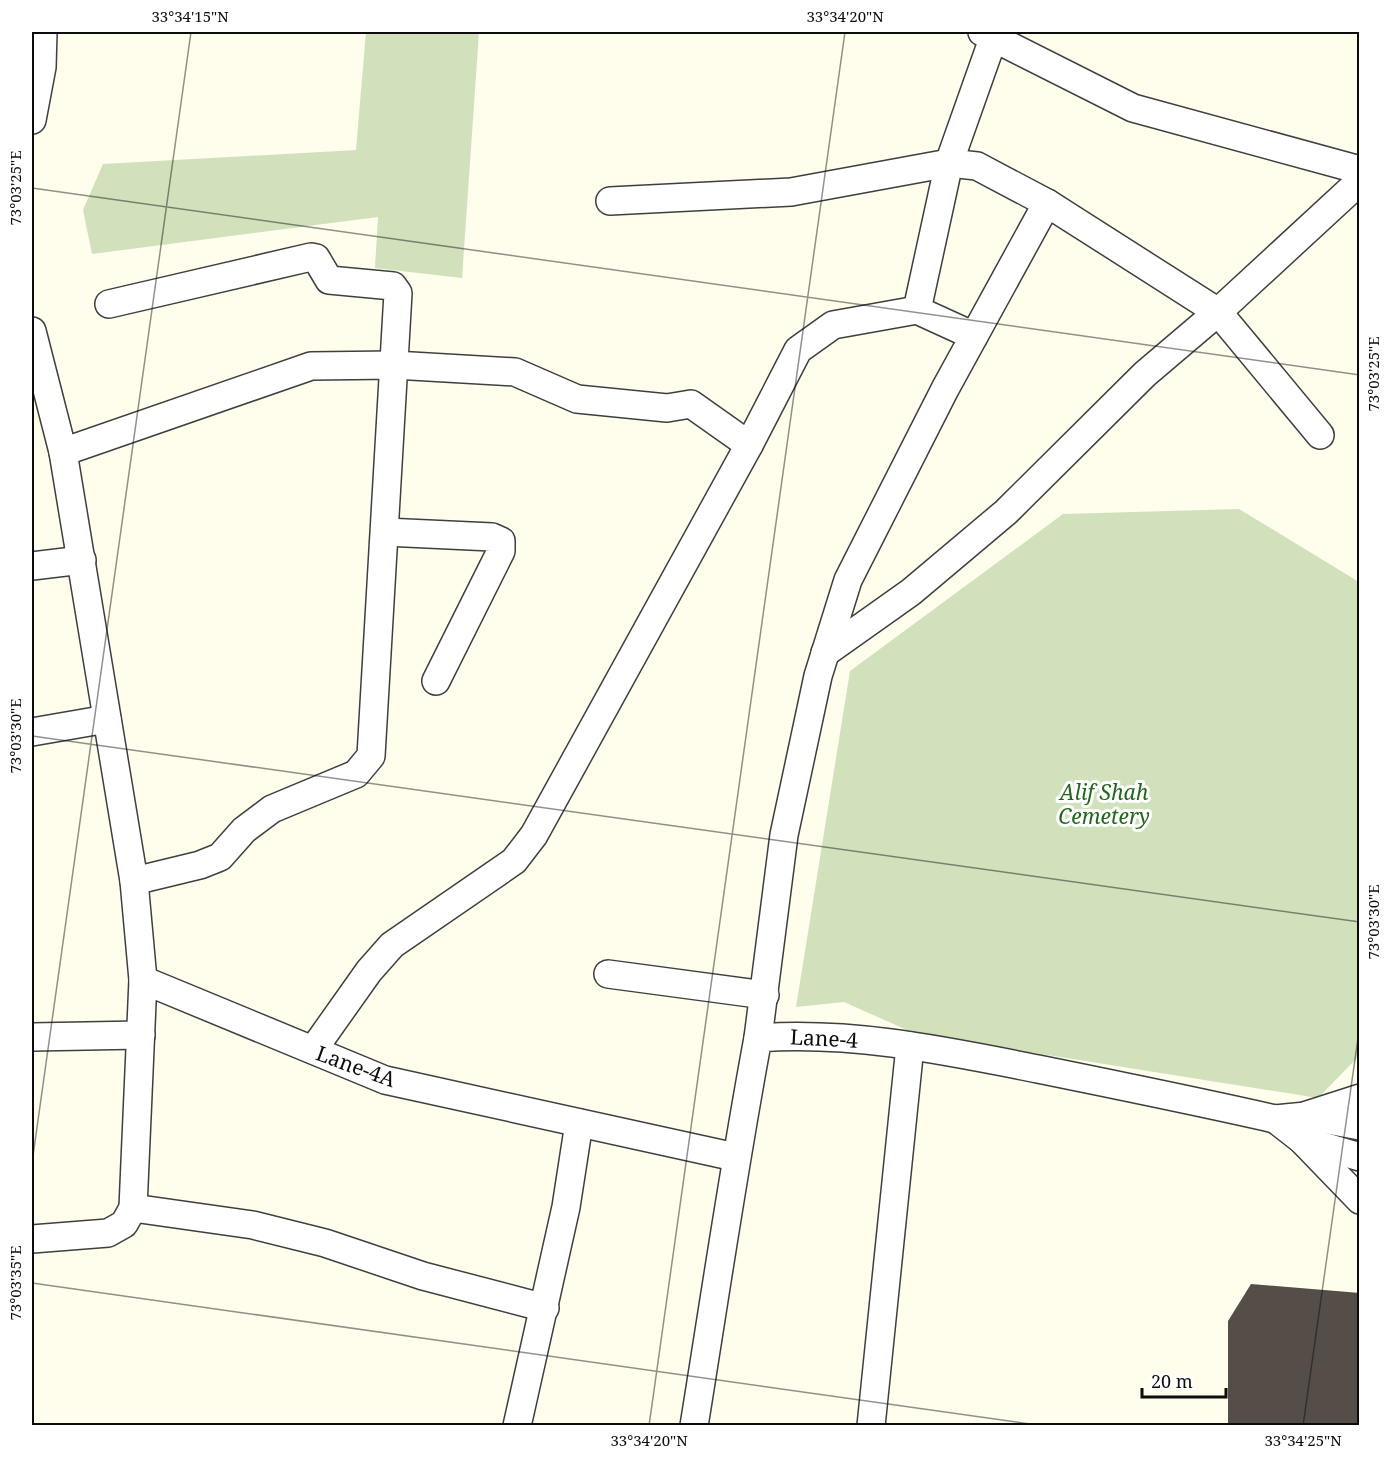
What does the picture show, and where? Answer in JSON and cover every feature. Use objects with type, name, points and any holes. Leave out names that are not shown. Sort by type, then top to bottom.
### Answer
[{"type":"street","points":[[32,120],[42,67],[44,32]]},
{"type":"street","points":[[917,310],[949,162],[988,34],[1133,108],[1359,170]]},
{"type":"street","points":[[610,201],[791,192],[949,162],[977,166],[1047,203],[1218,312],[1320,435]]},
{"type":"street","points":[[825,652],[911,592],[1006,512],[1145,374],[1218,312],[1359,181]]},
{"type":"street","points":[[693,1425],[729,1217],[735,1157],[765,995],[784,835],[825,652],[848,580],[974,336],[1047,203]]},
{"type":"street","points":[[109,304],[316,258],[329,280],[397,288],[371,756],[356,774],[272,809],[244,830],[220,857],[200,865],[134,881]]},
{"type":"street","points":[[313,1050],[369,971],[392,945],[514,861],[534,835],[749,445],[798,350],[833,325],[917,310],[974,336]]},
{"type":"street","points":[[32,331],[63,452],[82,560],[134,881],[143,980],[133,1208],[124,1224],[108,1233],[32,1239]]},
{"type":"street","points":[[63,452],[311,366],[394,365],[515,372],[577,399],[668,408],[691,404],[749,445]]},
{"type":"street","points":[[385,532],[492,537],[501,541],[501,551],[436,681]]},
{"type":"street","points":[[32,566],[82,560]]},
{"type":"street","points":[[32,732],[107,719]]},
{"type":"street","points":[[608,974],[765,995]]},
{"type":"street","name":"Lane-4A","points":[[143,980],[385,1080],[735,1157]]},
{"type":"street","points":[[32,1037],[141,1035]]},
{"type":"street","name":"Lane-4","points":[[758,1038],[792,1035],[849,1037],[982,1058],[1275,1119],[1304,1128],[1359,1157]]},
{"type":"street","points":[[871,1425],[910,1046]]},
{"type":"street","points":[[1359,1098],[1304,1128],[1359,1200]]},
{"type":"street","points":[[517,1425],[566,1207],[579,1123]]},
{"type":"street","name":"Lane-4","points":[[1304,1128],[1359,1125]]},
{"type":"street","points":[[133,1208],[253,1225],[325,1243],[423,1276],[545,1308]]},
{"type":"green space","points":[[366,32],[479,32],[462,278],[375,268],[378,217],[92,254],[83,210],[103,164],[356,150]]},
{"type":"green space","name":"Alif Shah Cemetery","points":[[1239,509],[1359,582],[1359,1056],[1318,1098],[916,1034],[844,1002],[796,1007],[850,671],[1063,514]]},
{"type":"building","points":[[1251,1284],[1360,1293],[1360,1426],[1228,1426],[1228,1321]]}]
